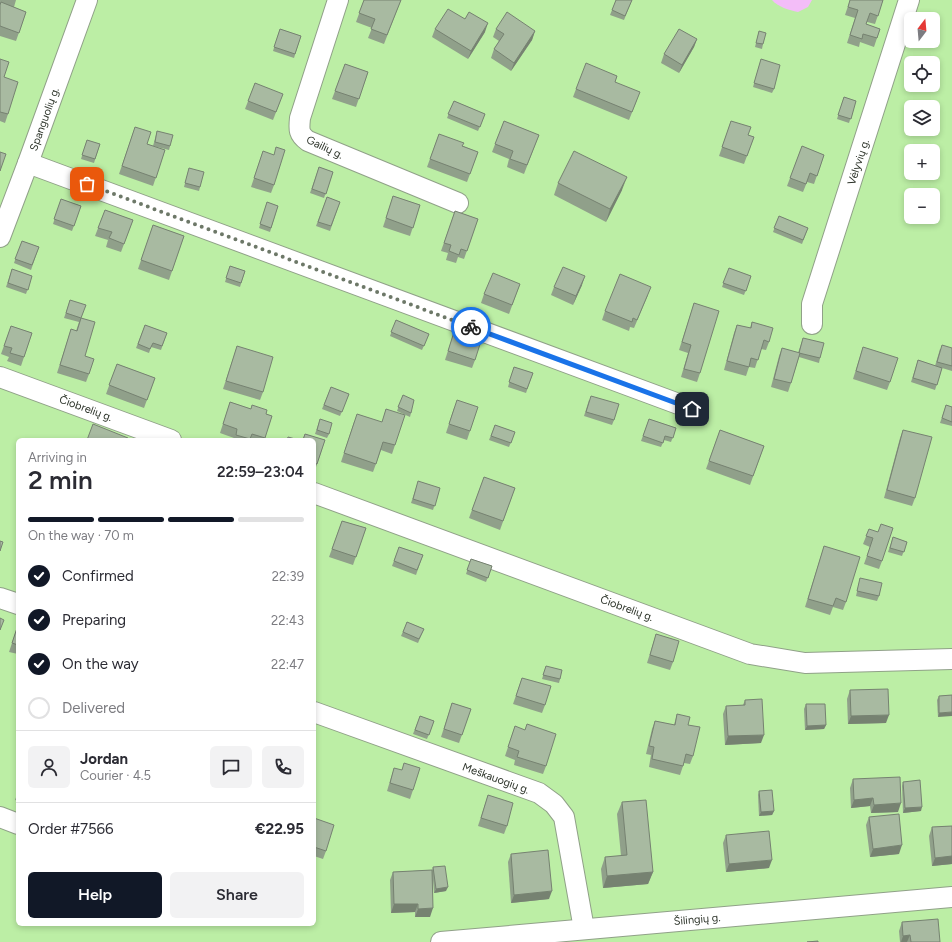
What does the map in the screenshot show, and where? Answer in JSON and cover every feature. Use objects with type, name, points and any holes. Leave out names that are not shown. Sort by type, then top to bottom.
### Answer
[{"type":"street","name":"Spanguolių g.","points":[[0,237],[87,0]]},
{"type":"street","name":"Gailių g.","points":[[338,0],[300,118],[299,127],[301,136],[308,142],[458,203]]},
{"type":"street","name":"Vėlyvių g.","points":[[812,324],[812,304],[909,0]]},
{"type":"street","points":[[28,163],[692,409]]},
{"type":"street","name":"Čiobrelių g.","points":[[0,377],[167,438]]},
{"type":"street","name":"Čiobrelių g.","points":[[316,494],[750,654],[805,663],[952,659]]},
{"type":"street","points":[[0,598],[16,603]]},
{"type":"street","name":"Meškauogių g.","points":[[316,713],[539,793],[554,804],[564,817],[584,929]]},
{"type":"street","points":[[0,817],[16,823]]},
{"type":"street","name":"Šilingių g.","points":[[441,942],[952,897]]},
{"type":"green space","points":[[0,0],[952,0],[952,942],[0,942]]},
{"type":"shaded area","points":[[772,0],[812,0],[808,7],[798,12],[780,6]]},
{"type":"building","points":[[364,0],[401,0],[387,35],[371,29],[375,19],[359,13]]},
{"type":"building","points":[[616,0],[632,0],[625,16],[612,10]]},
{"type":"building","points":[[850,0],[883,0],[878,16],[870,13],[866,24],[880,29],[877,38],[863,34],[862,39],[850,35],[858,10],[848,7]]},
{"type":"building","points":[[1,2],[26,12],[19,33],[0,26]]},
{"type":"building","points":[[448,9],[465,19],[469,12],[488,23],[471,51],[435,29]]},
{"type":"building","points":[[507,12],[535,31],[514,63],[494,49],[504,34],[496,29]]},
{"type":"building","points":[[280,29],[301,36],[295,54],[274,47]]},
{"type":"building","points":[[679,29],[697,39],[682,65],[664,54]]},
{"type":"building","points":[[759,31],[766,33],[763,44],[756,43]]},
{"type":"building","points":[[0,59],[9,62],[4,77],[18,82],[8,114],[0,112]]},
{"type":"building","points":[[761,59],[780,65],[774,89],[754,83]]},
{"type":"building","points":[[586,63],[617,76],[615,82],[640,92],[632,112],[576,89]]},
{"type":"building","points":[[345,64],[368,72],[359,99],[335,91]]},
{"type":"building","points":[[255,83],[283,94],[276,112],[248,101]]},
{"type":"building","points":[[844,97],[856,101],[851,119],[838,115]]},
{"type":"building","points":[[454,101],[485,114],[480,127],[448,114]]},
{"type":"building","points":[[504,121],[539,135],[527,165],[510,159],[513,151],[495,144]]},
{"type":"building","points":[[731,121],[751,127],[748,135],[754,137],[747,156],[722,147]]},
{"type":"building","points":[[135,127],[151,132],[147,144],[165,150],[156,178],[122,166]]},
{"type":"building","points":[[157,131],[173,135],[170,146],[155,142]]},
{"type":"building","points":[[439,134],[464,143],[462,146],[478,152],[470,174],[430,159]]},
{"type":"building","points":[[87,140],[100,144],[95,159],[82,155]]},
{"type":"building","points":[[802,146],[824,155],[817,176],[810,173],[806,184],[790,178]]},
{"type":"building","points":[[276,147],[285,150],[274,185],[254,178],[263,151],[274,155]]},
{"type":"building","points":[[574,151],[627,177],[610,209],[558,183]]},
{"type":"building","points":[[0,152],[6,154],[0,171]]},
{"type":"building","points":[[319,167],[333,172],[326,194],[312,189]]},
{"type":"building","points":[[189,168],[204,172],[200,187],[185,183]]},
{"type":"building","points":[[393,196],[420,205],[413,228],[386,218]]},
{"type":"building","points":[[327,197],[340,202],[331,226],[318,222]]},
{"type":"building","points":[[61,199],[81,206],[74,226],[54,219]]},
{"type":"building","points":[[267,202],[278,206],[271,228],[260,224]]},
{"type":"building","points":[[105,210],[133,220],[124,244],[109,238],[112,232],[98,228]]},
{"type":"building","points":[[455,211],[478,219],[467,251],[461,249],[459,255],[449,251],[451,245],[444,243]]},
{"type":"building","points":[[779,216],[808,228],[803,240],[774,228]]},
{"type":"building","points":[[153,225],[184,236],[172,271],[141,260]]},
{"type":"building","points":[[22,241],[39,247],[32,265],[15,259]]},
{"type":"building","points":[[230,266],[245,271],[241,283],[226,278]]},
{"type":"building","points":[[563,267],[585,276],[576,296],[554,287]]},
{"type":"building","points":[[729,268],[751,276],[746,291],[723,283]]},
{"type":"building","points":[[12,269],[32,276],[28,290],[8,283]]},
{"type":"building","points":[[493,273],[520,284],[512,305],[484,294]]},
{"type":"building","points":[[620,274],[651,287],[637,320],[633,318],[632,322],[605,311]]},
{"type":"building","points":[[70,300],[86,305],[81,318],[66,313]]},
{"type":"building","points":[[694,303],[719,311],[700,373],[684,369],[691,345],[682,342]]},
{"type":"building","points":[[81,318],[95,322],[85,356],[94,359],[89,374],[60,365],[71,329],[77,331]]},
{"type":"building","points":[[396,320],[429,334],[424,346],[391,332]]},
{"type":"building","points":[[752,322],[773,328],[769,342],[764,340],[758,360],[751,358],[749,367],[727,361],[737,325],[751,328]]},
{"type":"building","points":[[145,325],[167,333],[162,346],[153,343],[150,349],[138,344]]},
{"type":"building","points":[[11,326],[32,333],[24,357],[10,353],[12,348],[4,346]]},
{"type":"building","points":[[454,332],[481,341],[475,360],[448,351]]},
{"type":"building","points":[[803,338],[824,343],[820,358],[799,353]]},
{"type":"building","points":[[942,345],[952,348],[952,366],[937,362]]},
{"type":"building","points":[[237,346],[273,357],[263,392],[226,381]]},
{"type":"building","points":[[863,347],[898,358],[890,382],[856,371]]},
{"type":"building","points":[[782,348],[800,353],[791,383],[774,379]]},
{"type":"building","points":[[918,360],[942,368],[937,385],[913,378]]},
{"type":"building","points":[[117,364],[155,378],[147,400],[109,385]]},
{"type":"building","points":[[514,367],[533,373],[527,389],[509,382]]},
{"type":"building","points":[[331,387],[349,394],[342,412],[324,405]]},
{"type":"building","points":[[403,395],[414,400],[411,413],[398,407]]},
{"type":"building","points":[[591,396],[619,404],[614,420],[586,412]]},
{"type":"building","points":[[457,400],[478,407],[470,431],[449,424]]},
{"type":"building","points":[[230,402],[251,409],[252,405],[267,410],[266,414],[272,416],[265,438],[252,434],[250,438],[236,435],[237,429],[223,424]]},
{"type":"building","points":[[946,405],[952,407],[952,422],[942,418]]},
{"type":"building","points":[[386,409],[405,415],[395,445],[383,442],[376,464],[344,453],[357,414],[382,422]]},
{"type":"building","points":[[320,419],[332,423],[329,434],[317,430]]},
{"type":"building","points":[[649,419],[676,428],[673,438],[665,436],[663,443],[643,436]]},
{"type":"building","points":[[93,424],[128,438],[88,438]]},
{"type":"building","points":[[495,425],[515,432],[511,443],[491,436]]},
{"type":"building","points":[[720,430],[764,446],[753,476],[709,461]]},
{"type":"building","points":[[903,430],[932,437],[915,498],[887,490]]},
{"type":"building","points":[[305,434],[325,440],[317,464],[316,438],[304,438]]},
{"type":"building","points":[[484,477],[515,488],[503,521],[472,510]]},
{"type":"building","points":[[418,481],[440,488],[435,506],[413,499]]},
{"type":"building","points":[[342,521],[366,528],[356,557],[332,549]]},
{"type":"building","points":[[881,524],[893,528],[882,561],[867,556],[873,538],[866,536],[869,529],[878,532]]},
{"type":"building","points":[[893,537],[907,542],[904,552],[890,548]]},
{"type":"building","points":[[0,541],[3,542],[0,551]]},
{"type":"building","points":[[824,546],[860,557],[846,602],[836,598],[833,606],[808,599]]},
{"type":"building","points":[[399,547],[423,555],[417,570],[394,561]]},
{"type":"building","points":[[471,559],[492,566],[488,578],[467,570]]},
{"type":"building","points":[[860,578],[882,583],[879,596],[857,591]]},
{"type":"building","points":[[0,618],[4,620],[0,630]]},
{"type":"building","points":[[407,622],[424,629],[419,639],[403,632]]},
{"type":"building","points":[[16,631],[16,644],[12,643]]},
{"type":"building","points":[[656,634],[679,641],[673,662],[650,655]]},
{"type":"building","points":[[546,666],[562,670],[560,679],[543,675]]},
{"type":"building","points":[[522,678],[551,686],[545,705],[516,696]]},
{"type":"building","points":[[888,689],[889,715],[851,716],[850,690]]},
{"type":"building","points":[[952,695],[952,712],[939,713],[939,696]]},
{"type":"building","points":[[762,699],[764,735],[728,736],[726,706],[745,705],[745,700]]},
{"type":"building","points":[[452,703],[471,709],[462,735],[444,729]]},
{"type":"building","points":[[806,704],[825,704],[826,725],[807,726]]},
{"type":"building","points":[[677,714],[690,717],[688,725],[700,727],[693,756],[686,754],[683,766],[652,759],[654,747],[649,746],[655,721],[675,725]]},
{"type":"building","points":[[420,716],[434,721],[429,735],[415,730]]},
{"type":"building","points":[[527,724],[556,734],[546,766],[517,757],[519,751],[508,747],[515,726],[525,730]]},
{"type":"building","points":[[404,763],[420,768],[413,790],[390,783],[394,768],[402,770]]},
{"type":"building","points":[[900,777],[901,803],[874,805],[873,798],[854,800],[853,779]]},
{"type":"building","points":[[920,780],[922,807],[905,808],[903,782]]},
{"type":"building","points":[[772,790],[774,811],[761,812],[759,791]]},
{"type":"building","points":[[488,795],[513,803],[507,826],[481,818]]},
{"type":"building","points":[[646,800],[653,872],[607,876],[605,857],[627,855],[622,802]]},
{"type":"building","points":[[899,814],[902,845],[873,849],[869,817]]},
{"type":"building","points":[[316,819],[334,825],[326,851],[316,848]]},
{"type":"building","points":[[952,826],[952,856],[935,858],[932,827]]},
{"type":"building","points":[[769,831],[772,860],[729,864],[726,835]]},
{"type":"building","points":[[548,850],[552,891],[514,895],[511,854]]},
{"type":"building","points":[[445,866],[448,887],[436,889],[433,867]]},
{"type":"building","points":[[432,870],[433,908],[418,909],[418,904],[394,904],[393,872]]},
{"type":"building","points":[[938,919],[940,942],[911,942],[910,935],[903,936],[902,922]]},
{"type":"way so far","points":[[87,184],[471,327]]},
{"type":"route","points":[[471,327],[692,409]]}]
